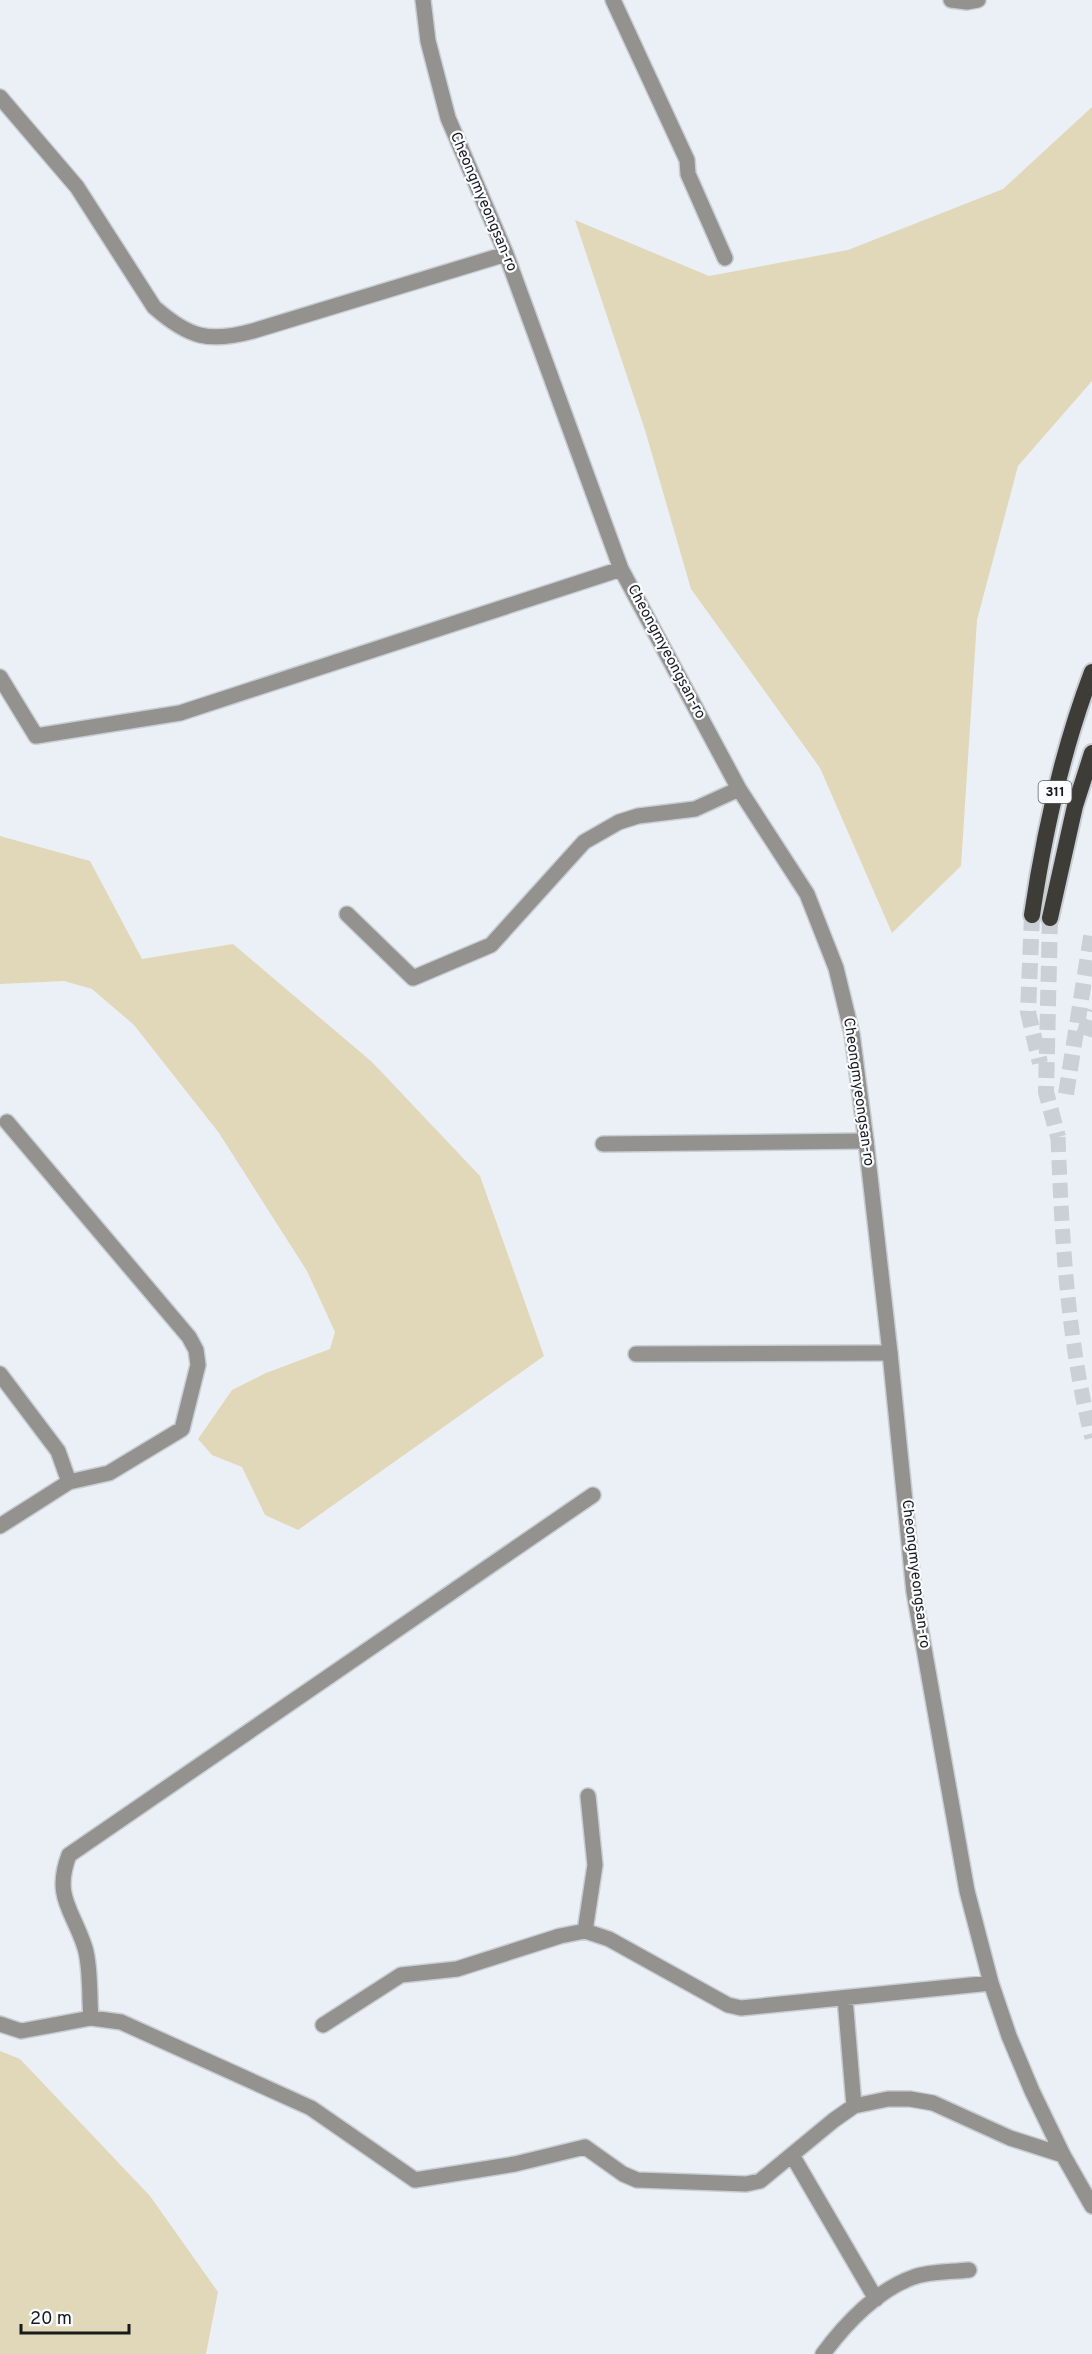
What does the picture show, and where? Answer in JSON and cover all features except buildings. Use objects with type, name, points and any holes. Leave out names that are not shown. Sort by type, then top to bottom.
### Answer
[{"type":"highway","name":"311","points":[[1032,915],[1051,807],[1066,750],[1092,672]]},
{"type":"highway","name":"311","points":[[1050,918],[1073,816],[1092,753]]},
{"type":"street","name":"Cheongmyeongsan-ro","points":[[423,0],[428,40],[448,118],[506,255],[621,569],[739,789],[807,894],[836,968],[852,1034],[866,1141],[914,1592],[967,1891],[991,1983],[1009,2036],[1032,2091],[1092,2206]]},
{"type":"street","points":[[613,0],[687,160],[688,174],[724,258]]},
{"type":"street","points":[[951,0],[967,2],[978,0]]},
{"type":"street","points":[[0,97],[77,187],[154,307],[166,318],[208,338],[226,338],[253,331],[506,255]]},
{"type":"street","points":[[0,677],[36,736],[180,713],[621,569]]},
{"type":"street","points":[[347,914],[413,978],[491,945],[584,842],[600,831],[638,816],[695,808],[739,789]]},
{"type":"street","points":[[0,1526],[69,1482],[109,1473],[182,1429],[198,1365],[196,1350],[189,1337],[7,1122]]},
{"type":"street","points":[[603,1144],[866,1141]]},
{"type":"street","points":[[636,1353],[890,1353]]},
{"type":"street","points":[[0,1374],[58,1451],[69,1482]]},
{"type":"street","points":[[91,2018],[85,1950],[62,1887],[63,1870],[69,1855],[593,1495]]},
{"type":"street","points":[[585,1931],[595,1865],[588,1796]]},
{"type":"street","points":[[323,2025],[401,1975],[457,1969],[560,1936],[585,1931],[609,1939],[728,2005],[741,2008],[991,1983]]},
{"type":"street","points":[[845,1998],[854,2106]]},
{"type":"street","points":[[0,2024],[21,2031],[91,2018],[121,2022],[310,2108],[415,2180],[515,2164],[585,2147],[623,2174],[637,2180],[746,2184],[760,2181],[854,2106],[888,2099],[910,2099],[933,2103],[1010,2138],[1063,2154]]},
{"type":"street","points":[[792,2154],[876,2299]]},
{"type":"street","points":[[823,2354],[839,2332],[876,2299],[901,2282],[917,2276],[969,2270]]},
{"type":"shaded area","points":[[1092,107],[1092,381],[1018,466],[977,620],[961,866],[892,933],[820,768],[691,589],[645,430],[575,220],[709,276],[848,250],[1003,189]]},
{"type":"shaded area","points":[[0,836],[90,861],[142,959],[233,944],[372,1062],[480,1176],[544,1356],[298,1530],[265,1515],[242,1467],[212,1455],[198,1439],[232,1390],[266,1373],[330,1349],[335,1332],[307,1271],[219,1133],[134,1025],[92,989],[64,981],[0,984]]},
{"type":"shaded area","points":[[0,2051],[20,2059],[150,2196],[218,2292],[206,2354],[0,2354]]},
{"type":"tunnel","points":[[1032,915],[1028,1012],[1040,1063]]},
{"type":"tunnel","points":[[1050,918],[1046,1092],[1058,1137]]},
{"type":"tunnel","points":[[1066,1094],[1092,931]]},
{"type":"tunnel","points":[[1084,1035],[1092,1010]]},
{"type":"tunnel","points":[[1058,1137],[1061,1213],[1071,1326],[1092,1438]]}]
